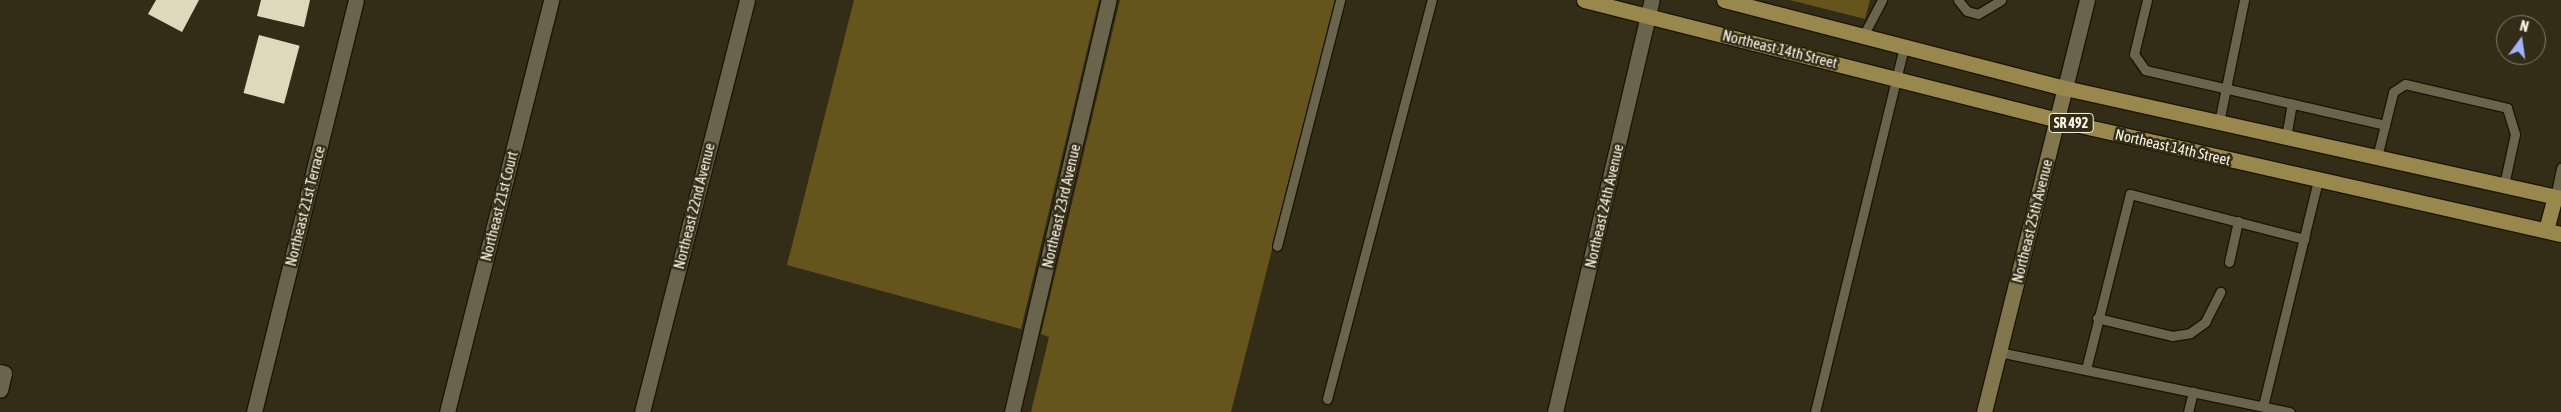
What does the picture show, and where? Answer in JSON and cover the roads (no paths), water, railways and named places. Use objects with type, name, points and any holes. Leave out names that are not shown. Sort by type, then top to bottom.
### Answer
[{"type":"main road","name":"Northeast 14th Street","points":[[1584,0],[2057,120],[2554,232]]},
{"type":"main road","name":"SR 492","points":[[1724,0],[2065,88],[2558,197]]},
{"type":"main road","name":"Northeast 25th Avenue","points":[[1984,412],[2065,88]]},
{"type":"main road","points":[[2554,232],[2558,197]]},
{"type":"street","name":"Northeast 21st Terrace","points":[[254,412],[356,0]]},
{"type":"street","name":"Northeast 21st Court","points":[[447,412],[551,0]]},
{"type":"street","name":"Northeast 22nd Avenue","points":[[642,412],[747,0]]},
{"type":"street","name":"Northeast 23rd Avenue","points":[[1012,412],[1109,0]]},
{"type":"street","name":"Northeast 24th Avenue","points":[[1555,412],[1652,0]]},
{"type":"street","name":"Northeast 25th Avenue","points":[[2065,88],[2087,0]]},
{"type":"street","points":[[0,372],[4,373],[0,390]]},
{"type":"lane","points":[[1277,246],[1340,0]]},
{"type":"lane","points":[[1327,399],[1432,0]]},
{"type":"lane","points":[[1863,36],[1882,0]]},
{"type":"lane","points":[[1958,0],[1967,11],[1978,14],[2001,0]]},
{"type":"lane","points":[[2147,0],[2134,54],[2144,70],[2385,125]]},
{"type":"lane","points":[[2219,122],[2244,0]]},
{"type":"lane","points":[[1815,412],[1904,46]]},
{"type":"lane","points":[[2377,157],[2393,92],[2405,84],[2507,108],[2515,134],[2504,185]]},
{"type":"lane","points":[[2286,137],[2292,104]]},
{"type":"lane","points":[[2558,197],[2561,168]]},
{"type":"lane","points":[[2263,406],[2318,180]]},
{"type":"lane","points":[[2086,369],[2130,194],[2304,239]]},
{"type":"lane","points":[[2229,262],[2238,221]]},
{"type":"lane","points":[[2098,318],[2172,336],[2190,333],[2204,322],[2220,292]]},
{"type":"lane","points":[[1999,352],[2290,412]]},
{"type":"lane","points":[[2188,412],[2193,392]]}]
